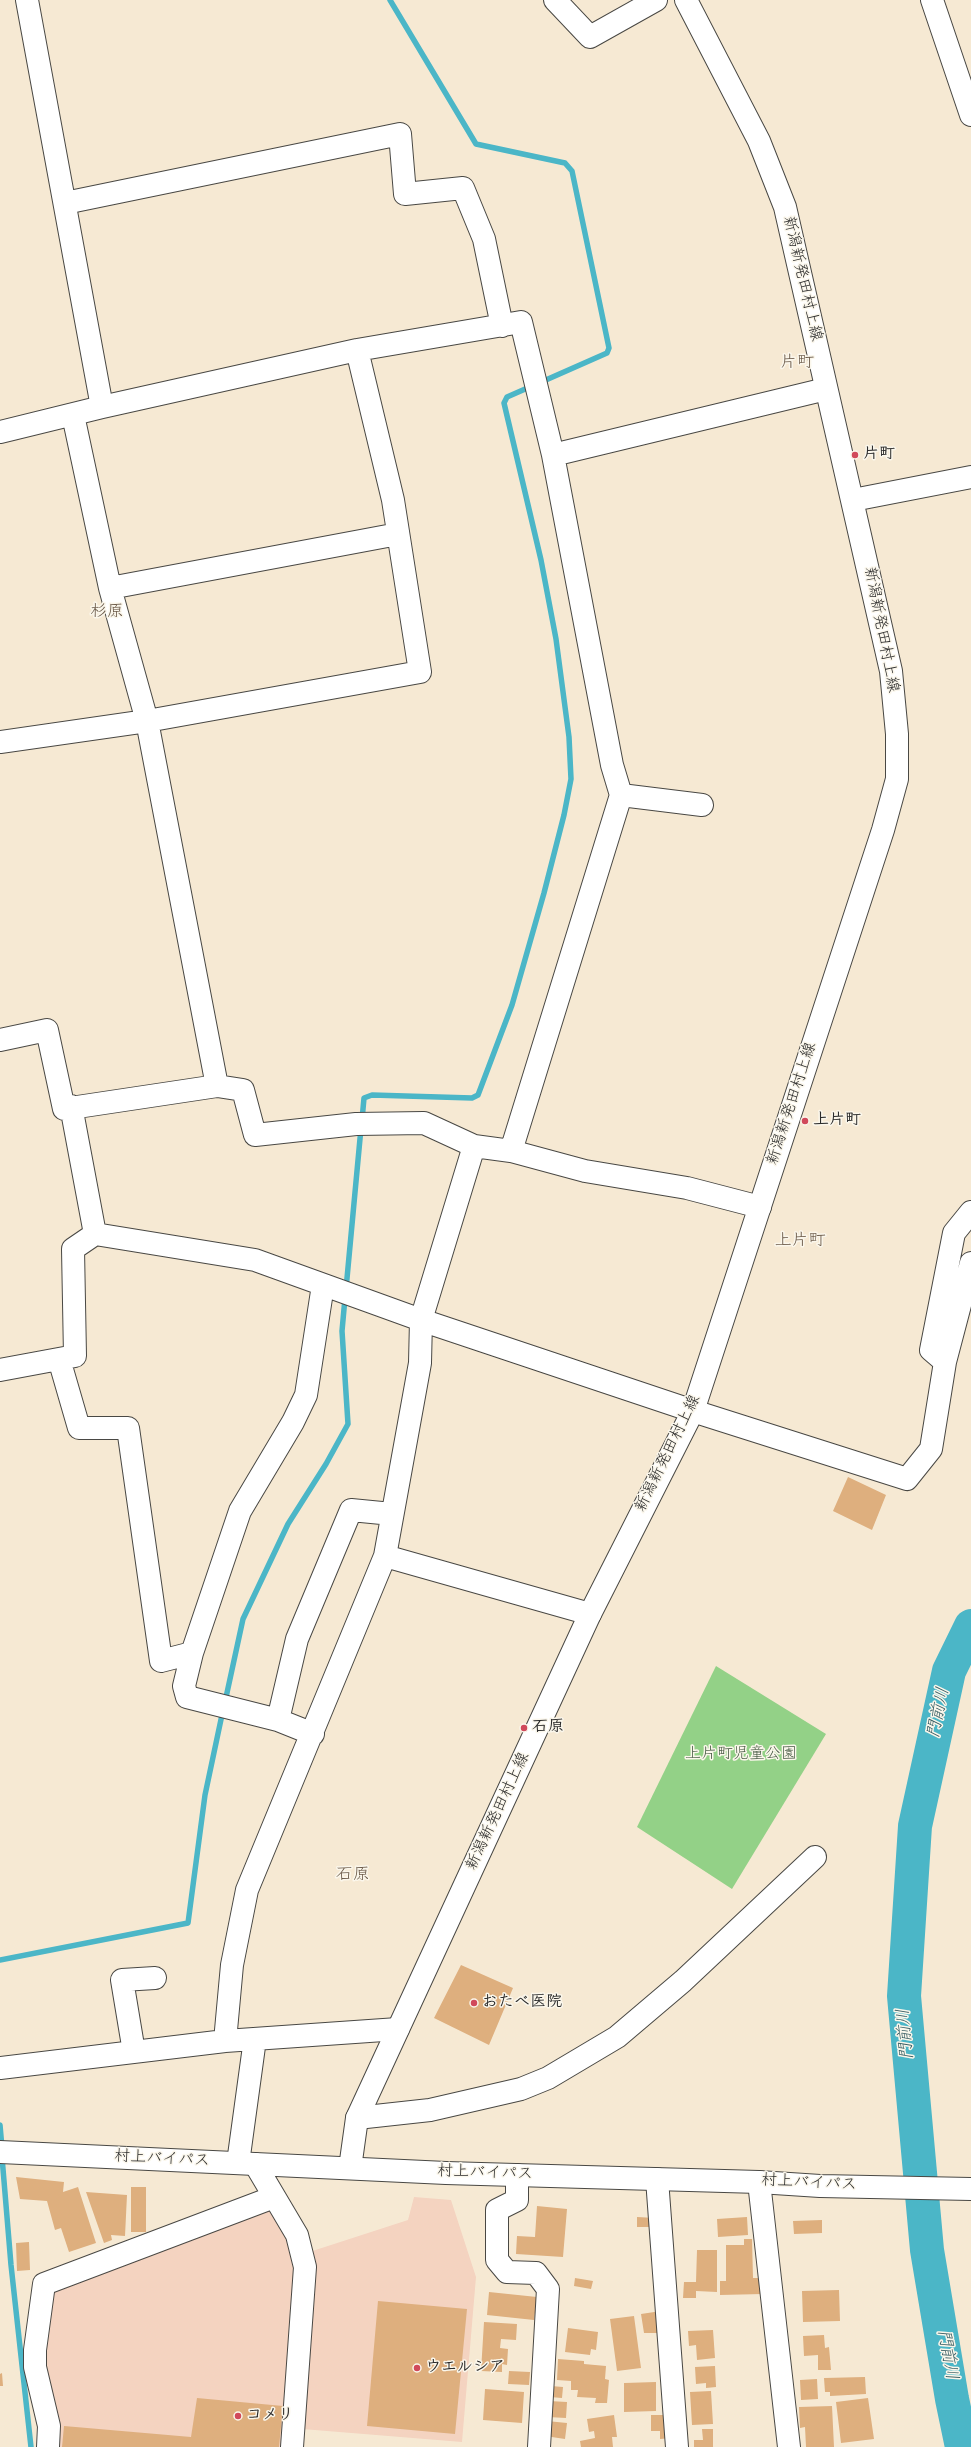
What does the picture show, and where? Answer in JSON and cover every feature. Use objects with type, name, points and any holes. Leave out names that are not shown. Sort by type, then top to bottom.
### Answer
[{"type":"main road","points":[[27,0],[102,407]]},
{"type":"main road","points":[[555,0],[590,38],[656,0]]},
{"type":"main road","name":"新潟新発田村上線","points":[[350,2168],[357,2118],[590,1614],[693,1411],[883,830],[897,779],[898,734],[891,671],[785,207],[759,141],[686,0]]},
{"type":"main road","points":[[932,0],[971,116]]},
{"type":"main road","points":[[65,203],[400,134],[404,194],[463,188],[484,239],[502,326]]},
{"type":"main road","points":[[0,432],[102,407],[357,350],[521,322],[553,455],[612,765],[621,795],[511,1151]]},
{"type":"main road","points":[[0,742],[147,721],[420,672],[393,500],[357,350]]},
{"type":"main road","points":[[553,455],[826,389]]},
{"type":"main road","points":[[73,415],[110,588],[147,721],[217,1086]]},
{"type":"main road","points":[[853,500],[971,477]]},
{"type":"main road","points":[[110,588],[398,534]]},
{"type":"main road","points":[[621,795],[702,805]]},
{"type":"main road","points":[[0,1040],[47,1030],[64,1109],[71,1106],[217,1086],[243,1090],[255,1135],[356,1124],[424,1123],[474,1146],[511,1151],[586,1171],[687,1188],[760,1207]]},
{"type":"main road","points":[[71,1106],[95,1234]]},
{"type":"main road","points":[[225,2041],[232,1965],[248,1890],[386,1556],[392,1514],[420,1363],[421,1320],[474,1146]]},
{"type":"main road","points":[[945,1362],[931,1350],[954,1233],[971,1212]]},
{"type":"main road","points":[[0,1370],[75,1356],[73,1249],[95,1234],[255,1260],[421,1320],[693,1411],[907,1479],[931,1449],[945,1362],[971,1263]]},
{"type":"main road","points":[[313,1734],[278,1720],[187,1697],[184,1686],[192,1653],[240,1511],[293,1422],[306,1395],[323,1285]]},
{"type":"main road","points":[[59,1359],[79,1428],[128,1428],[161,1661],[192,1653]]},
{"type":"main road","points":[[278,1720],[297,1639],[351,1510],[392,1514]]},
{"type":"main road","points":[[386,1556],[590,1614]]},
{"type":"main road","points":[[357,2118],[430,2110],[521,2089],[548,2078],[617,2037],[683,1981],[815,1857]]},
{"type":"main road","points":[[134,2052],[122,1980],[155,1978]]},
{"type":"main road","points":[[0,2068],[225,2041],[398,2029]]},
{"type":"main road","points":[[255,2039],[246,2164],[274,2197],[297,2235],[305,2267],[292,2447]]},
{"type":"main road","name":"村上バイパス","points":[[0,2152],[517,2175],[759,2182],[820,2186],[971,2189]]},
{"type":"main road","points":[[517,2175],[517,2200],[496,2210],[497,2260],[507,2272],[536,2273],[548,2289],[539,2447]]},
{"type":"main road","points":[[657,2179],[677,2447]]},
{"type":"main road","points":[[759,2182],[789,2447]]},
{"type":"main road","points":[[48,2447],[49,2426],[35,2361],[44,2284],[274,2197]]},
{"type":"shaded area","points":[[414,2197],[451,2200],[476,2277],[462,2442],[290,2428],[289,2447],[53,2447],[41,2373],[48,2291],[272,2208],[294,2257],[408,2220]]},
{"type":"green space","name":"上片町児童公園","points":[[716,1666],[826,1734],[732,1889],[637,1827]]},
{"type":"building","points":[[848,1477],[886,1495],[872,1530],[833,1511]]},
{"type":"building","name":"おたべ医院","points":[[461,1965],[513,1988],[489,2045],[434,2018]]},
{"type":"building","points":[[16,2177],[64,2182],[63,2192],[78,2187],[96,2243],[69,2252],[61,2228],[55,2230],[47,2201],[20,2199]]},
{"type":"building","points":[[131,2187],[146,2187],[146,2232],[131,2232]]},
{"type":"building","points":[[86,2192],[127,2195],[125,2236],[111,2235],[112,2240],[104,2243]]},
{"type":"building","points":[[537,2206],[567,2209],[563,2257],[516,2254],[517,2236],[535,2237]]},
{"type":"building","points":[[637,2217],[655,2218],[655,2227],[637,2227]]},
{"type":"building","points":[[747,2217],[748,2235],[718,2237],[717,2219]]},
{"type":"building","points":[[822,2220],[822,2233],[794,2234],[793,2221]]},
{"type":"building","points":[[744,2239],[752,2239],[753,2278],[762,2278],[763,2294],[720,2295],[720,2281],[726,2281],[726,2245],[744,2245]]},
{"type":"building","points":[[29,2242],[30,2270],[17,2271],[16,2243]]},
{"type":"building","points":[[697,2250],[717,2250],[717,2292],[696,2291],[696,2298],[683,2298],[684,2282],[696,2282]]},
{"type":"building","points":[[575,2278],[593,2281],[591,2289],[574,2286]]},
{"type":"building","points":[[839,2290],[840,2321],[803,2322],[802,2291]]},
{"type":"building","points":[[489,2292],[537,2297],[534,2320],[487,2315]]},
{"type":"building","name":"ウエルシア","points":[[378,2301],[467,2309],[455,2434],[367,2426]]},
{"type":"building","points":[[661,2311],[664,2333],[644,2333],[641,2314]]},
{"type":"building","points":[[634,2316],[641,2368],[617,2371],[610,2319]]},
{"type":"building","points":[[484,2322],[517,2324],[516,2340],[501,2339],[500,2348],[508,2349],[507,2365],[502,2364],[502,2372],[481,2371]]},
{"type":"building","points":[[568,2328],[598,2332],[596,2350],[591,2349],[590,2355],[565,2352]]},
{"type":"building","points":[[713,2330],[715,2358],[697,2360],[696,2345],[689,2346],[688,2331]]},
{"type":"building","points":[[824,2335],[825,2348],[829,2347],[831,2370],[818,2370],[818,2355],[804,2356],[803,2336]]},
{"type":"building","points":[[558,2359],[584,2361],[584,2364],[606,2366],[605,2379],[609,2380],[607,2403],[595,2403],[596,2398],[577,2397],[578,2390],[571,2390],[571,2381],[557,2380]]},
{"type":"building","points":[[715,2366],[716,2387],[706,2388],[706,2383],[696,2384],[695,2367]]},
{"type":"building","points":[[509,2371],[530,2372],[529,2385],[508,2384]]},
{"type":"building","points":[[2,2373],[3,2386],[0,2386],[0,2374]]},
{"type":"building","points":[[865,2377],[866,2394],[830,2396],[830,2392],[825,2392],[824,2378]]},
{"type":"building","points":[[817,2379],[818,2399],[801,2400],[800,2380]]},
{"type":"building","points":[[656,2382],[656,2411],[624,2412],[624,2383]]},
{"type":"building","points":[[551,2386],[563,2387],[562,2398],[550,2397]]},
{"type":"building","points":[[485,2389],[524,2392],[522,2423],[483,2420]]},
{"type":"building","points":[[711,2391],[713,2424],[692,2425],[690,2392]]},
{"type":"building","name":"コメリ","points":[[197,2398],[283,2406],[279,2447],[62,2447],[64,2426],[191,2437]]},
{"type":"building","points":[[868,2398],[874,2439],[841,2443],[836,2402]]},
{"type":"building","points":[[549,2401],[567,2402],[566,2418],[548,2417]]},
{"type":"building","points":[[832,2406],[834,2447],[806,2447],[805,2427],[800,2428],[799,2407]]},
{"type":"building","points":[[614,2415],[617,2437],[612,2437],[613,2447],[581,2447],[580,2441],[595,2438],[594,2431],[589,2432],[587,2419]]},
{"type":"building","points":[[651,2415],[671,2415],[672,2438],[660,2439],[660,2431],[651,2431]]},
{"type":"building","points":[[547,2421],[567,2423],[565,2439],[545,2436]]},
{"type":"building","points":[[702,2429],[713,2429],[713,2447],[694,2447],[694,2440],[703,2440]]},
{"type":"waterway","points":[[390,0],[476,144],[565,163],[572,171],[609,348],[607,353],[539,383]]},
{"type":"waterway","points":[[362,1120],[364,1098],[372,1095],[472,1098],[478,1095],[512,1005],[544,893],[564,815],[571,779],[569,737],[556,639],[541,560],[504,403],[507,397],[532,386]]},
{"type":"waterway","points":[[346,1289],[361,1128]]},
{"type":"waterway","points":[[225,1702],[243,1619],[288,1524],[326,1464],[348,1424],[342,1331],[345,1298]]},
{"type":"waterway","name":"門前川","points":[[962,2447],[952,2399],[927,2250],[904,1996],[915,1826],[949,1671],[971,1626]]},
{"type":"waterway","points":[[0,1960],[188,1923],[205,1795],[223,1710]]},
{"type":"waterway","points":[[0,2125],[2,2148]]},
{"type":"waterway","points":[[2,2157],[11,2265],[31,2447]]},
{"type":"place","name":"片町","points":[[855,455]]},
{"type":"place","name":"上片町","points":[[805,1121]]},
{"type":"place","name":"石原","points":[[524,1728]]},
{"type":"place","name":"おたべ医院","points":[[474,2003]]},
{"type":"place","name":"ウエルシア","points":[[417,2368]]},
{"type":"place","name":"コメリ","points":[[238,2416]]},
{"type":"district","name":"片町","points":[[797,364]]},
{"type":"district","name":"杉原","points":[[107,613]]},
{"type":"district","name":"上片町","points":[[800,1242]]},
{"type":"district","name":"石原","points":[[353,1876]]}]
